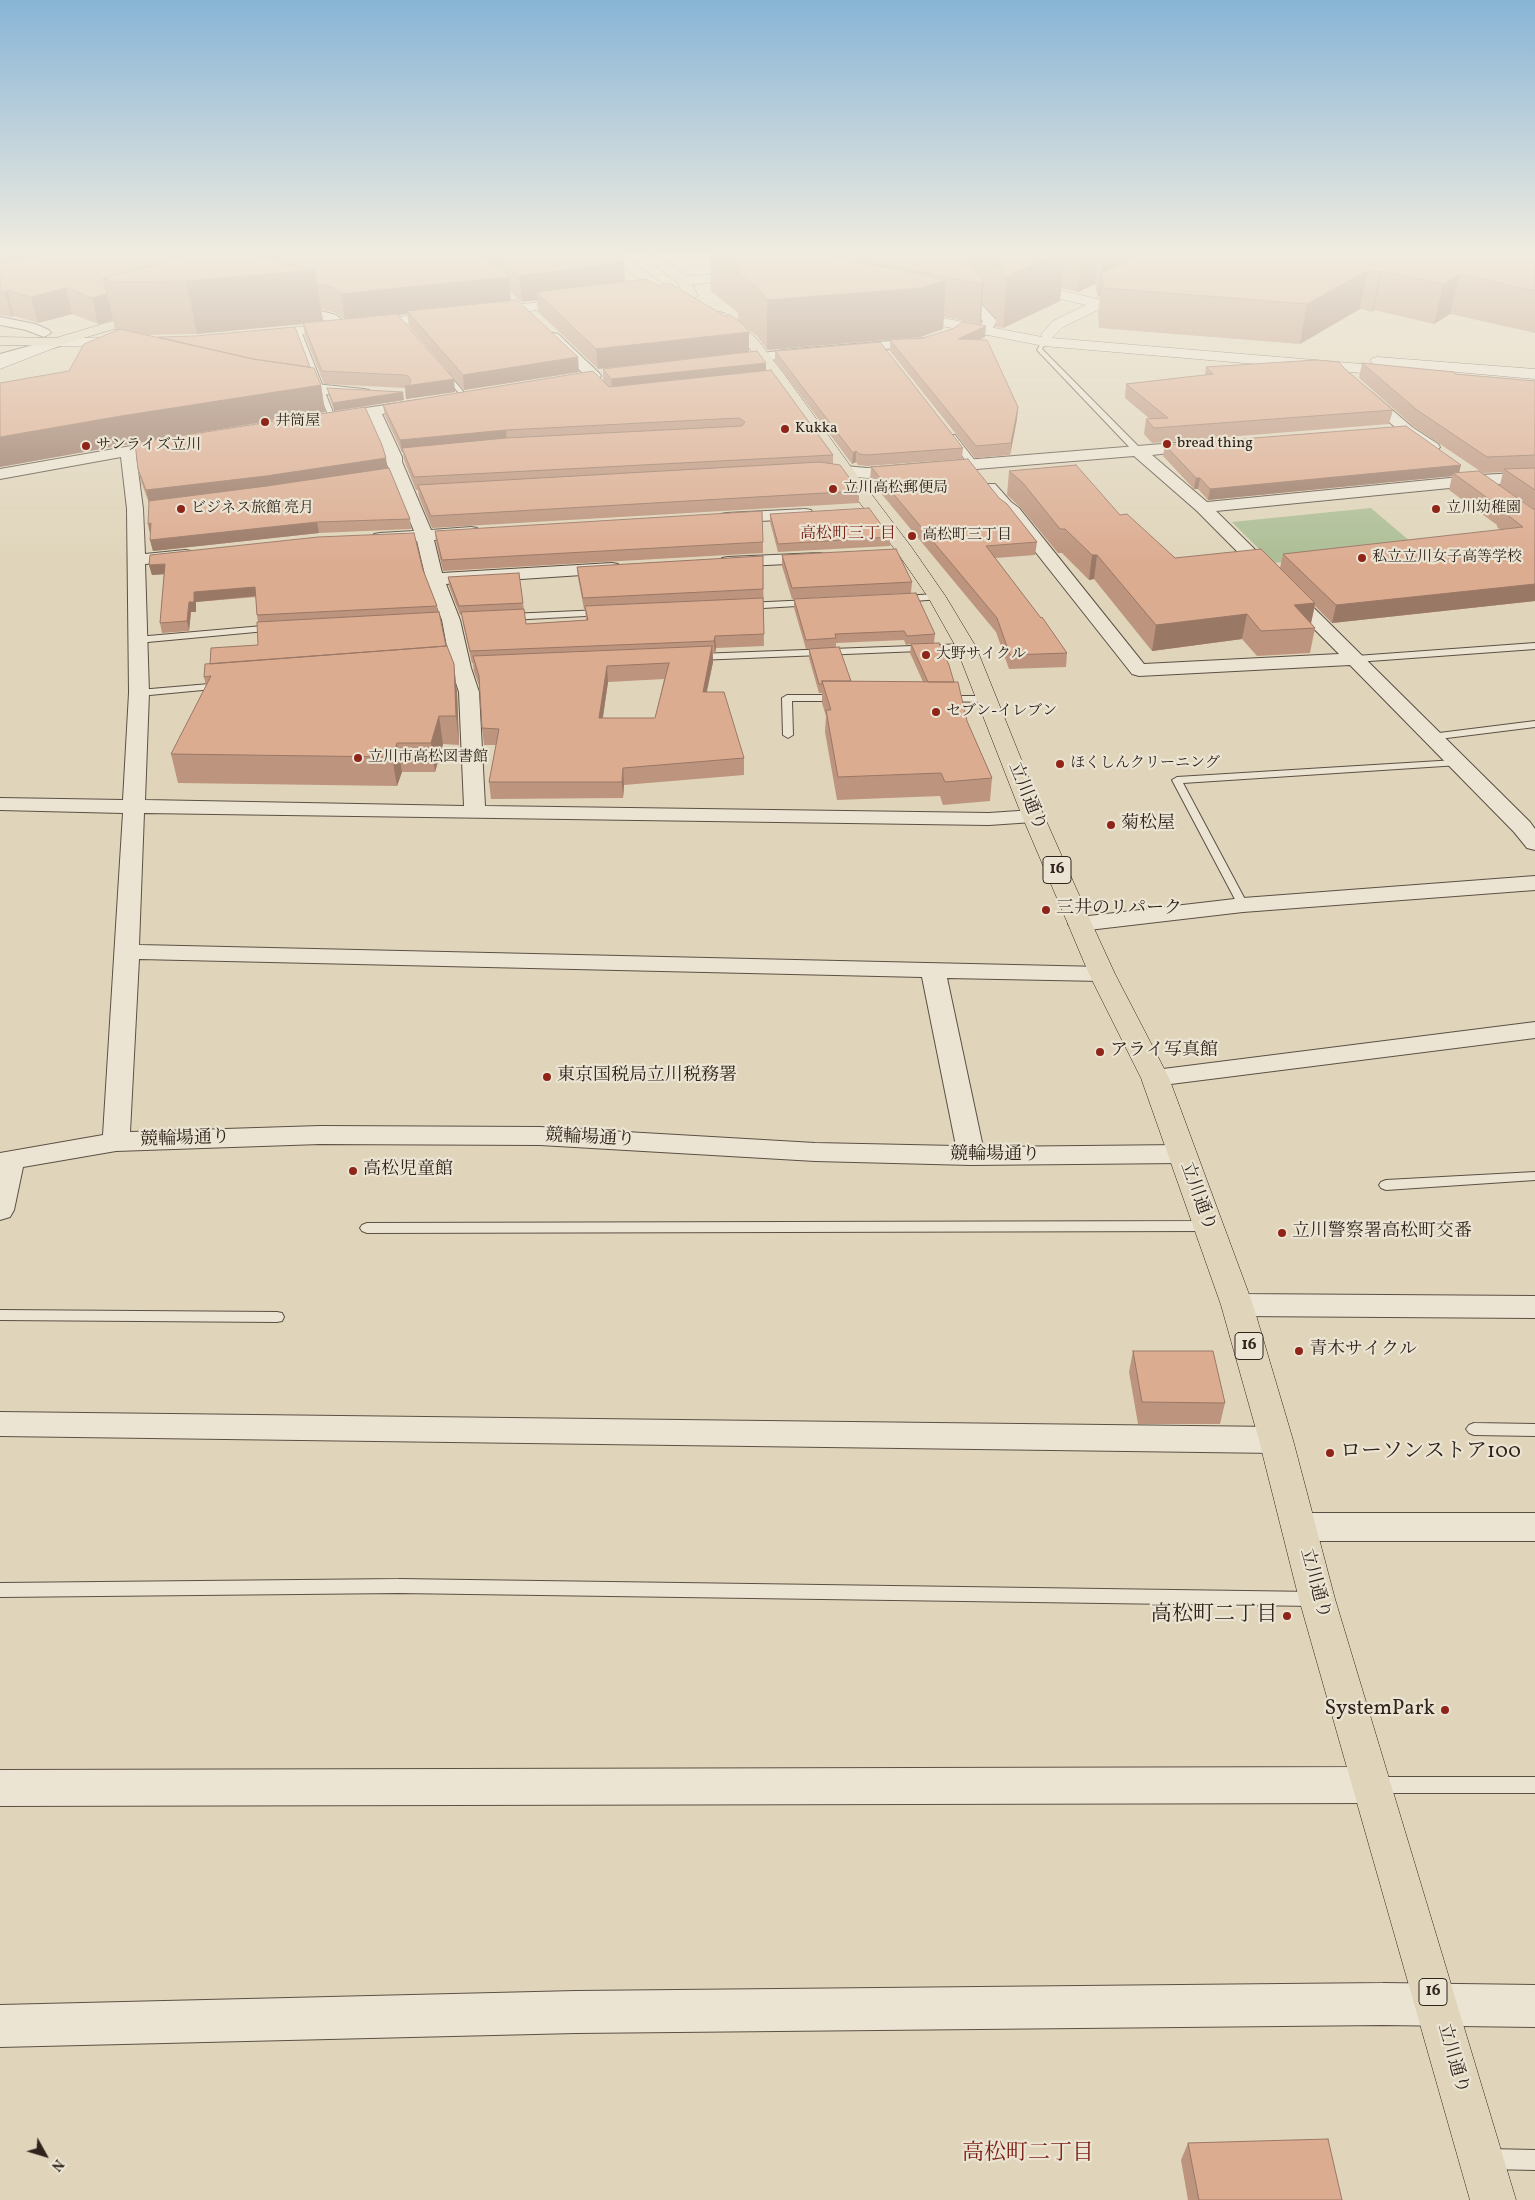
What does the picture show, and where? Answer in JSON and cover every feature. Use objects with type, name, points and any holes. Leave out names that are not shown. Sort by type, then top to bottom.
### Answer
[{"type":"main road","name":"立川通り","points":[[764,358],[775,378],[865,509],[906,552],[937,597],[966,646],[1033,816],[1080,924],[1102,974],[1155,1078],[1237,1305],[1276,1440],[1317,1599],[1493,2200]]},
{"type":"street","points":[[0,365],[18,358]]},
{"type":"street","points":[[576,378],[600,377],[578,358]]},
{"type":"street","points":[[724,362],[768,358]]},
{"type":"street","points":[[1248,358],[1338,366],[1534,375]]},
{"type":"street","points":[[1292,358],[1534,375]]},
{"type":"street","points":[[1338,366],[1351,382],[1407,430],[1447,458]]},
{"type":"street","points":[[268,383],[322,390],[450,398]]},
{"type":"street","points":[[313,421],[450,398]]},
{"type":"street","points":[[373,411],[397,465],[413,493],[435,579],[451,620],[461,668],[469,692],[475,812]]},
{"type":"street","points":[[1387,432],[1407,430]]},
{"type":"street","points":[[0,474],[186,441]]},
{"type":"street","points":[[838,471],[867,474],[1218,445]]},
{"type":"street","points":[[116,1142],[139,692],[136,560],[139,508],[128,451]]},
{"type":"street","points":[[1138,451],[1203,507],[1356,659],[1430,737],[1522,827],[1535,843]]},
{"type":"street","points":[[974,464],[978,474],[1005,506],[1013,512],[1139,670],[1356,659]]},
{"type":"street","points":[[1463,469],[1503,497]]},
{"type":"street","points":[[1203,507],[1480,480],[1535,477]]},
{"type":"street","points":[[715,519],[821,513]]},
{"type":"street","points":[[360,539],[483,532]]},
{"type":"street","points":[[885,554],[906,552]]},
{"type":"street","points":[[136,560],[203,553]]},
{"type":"street","points":[[715,563],[835,557]]},
{"type":"street","points":[[435,579],[625,567]]},
{"type":"street","points":[[0,804],[988,819],[1033,816]]},
{"type":"street","points":[[1080,924],[1243,905],[1535,883]]},
{"type":"street","points":[[127,952],[1102,974]]},
{"type":"street","points":[[933,971],[972,1156]]},
{"type":"street","points":[[1155,1078],[1535,1030]]},
{"type":"street","name":"競輪場通り","points":[[5,1161],[116,1142],[320,1135],[540,1136],[815,1152],[972,1156],[1182,1154]]},
{"type":"street","points":[[0,1210],[5,1161]]},
{"type":"street","points":[[1237,1305],[1535,1307]]},
{"type":"street","points":[[0,1424],[1276,1440]]},
{"type":"street","points":[[1299,1527],[1535,1527]]},
{"type":"street","points":[[0,1788],[1372,1785]]},
{"type":"street","points":[[0,2026],[576,2012],[1436,2004],[1535,2006]]},
{"type":"lane","points":[[309,358],[333,418]]},
{"type":"lane","points":[[1046,358],[1138,451]]},
{"type":"lane","points":[[441,369],[450,398]]},
{"type":"lane","points":[[950,434],[974,464]]},
{"type":"lane","points":[[896,599],[937,597]]},
{"type":"lane","points":[[738,606],[817,603]]},
{"type":"lane","points":[[501,618],[609,613]]},
{"type":"lane","points":[[138,640],[288,627]]},
{"type":"lane","points":[[685,658],[966,646]]},
{"type":"lane","points":[[1356,659],[1535,646]]},
{"type":"lane","points":[[139,692],[227,686]]},
{"type":"lane","points":[[788,735],[787,698],[846,698]]},
{"type":"lane","points":[[934,699],[987,700]]},
{"type":"lane","points":[[1430,737],[1535,724]]},
{"type":"lane","points":[[1243,905],[1177,780],[1456,763]]},
{"type":"lane","points":[[1386,1185],[1535,1176]]},
{"type":"lane","points":[[367,1228],[1208,1226]]},
{"type":"lane","points":[[0,1315],[277,1317]]},
{"type":"lane","points":[[1474,1430],[1535,1430]]},
{"type":"lane","points":[[0,1590],[399,1586],[1317,1599]]},
{"type":"lane","points":[[1372,1785],[1535,1785]]},
{"type":"lane","points":[[1481,2159],[1535,2160]]},
{"type":"green space","points":[[1371,508],[1418,548],[1273,563],[1232,522]]},
{"type":"building","points":[[76,358],[247,358],[314,368],[321,385],[0,437],[0,383],[69,371]]},
{"type":"building","points":[[247,358],[306,358],[310,367]]},
{"type":"building","points":[[317,358],[435,358],[454,379],[405,386],[409,385],[411,380],[408,376],[403,375],[322,371]]},
{"type":"building","points":[[448,358],[574,358],[463,375]]},
{"type":"building","points":[[700,358],[762,358],[766,363],[611,379],[603,369]]},
{"type":"building","points":[[780,358],[892,358],[963,448],[867,455],[859,454],[856,451],[853,453]]},
{"type":"building","points":[[904,358],[995,358],[1018,407],[1011,443],[976,446]]},
{"type":"building","points":[[1316,360],[1339,362],[1393,410],[1154,428],[1146,419],[1168,418],[1126,384],[1213,374],[1206,367]]},
{"type":"building","points":[[1362,363],[1535,381],[1535,455],[1487,457],[1417,410]]},
{"type":"building","points":[[771,370],[833,455],[414,477],[402,448],[506,438],[742,426],[745,422],[739,418],[506,430],[400,440],[383,405],[593,371],[609,387]]},
{"type":"building","points":[[327,388],[403,392],[333,403]]},
{"type":"building","points":[[365,407],[386,458],[266,476],[146,490],[138,469],[135,443]]},
{"type":"building","points":[[1406,426],[1461,465],[1210,489],[1200,478],[1196,478],[1165,445]]},
{"type":"building","points":[[968,459],[1037,542],[986,546],[1042,617],[1067,653],[1010,655],[997,618],[871,467]]},
{"type":"building","points":[[820,462],[840,465],[859,491],[431,516],[418,485]]},
{"type":"building","points":[[1076,465],[1120,515],[1127,514],[1175,558],[1261,549],[1315,603],[1294,605],[1315,628],[1261,631],[1247,614],[1156,625],[1097,555],[1092,555],[1065,529],[1060,529],[1023,483],[1009,471]]},
{"type":"building","points":[[389,468],[410,519],[317,522],[150,540],[151,523],[148,524],[149,501]]},
{"type":"building","points":[[1535,468],[1535,490],[1504,469]]},
{"type":"building","points":[[1479,471],[1535,509],[1535,584],[1336,605],[1283,554],[1523,527],[1501,510],[1504,510],[1453,473]]},
{"type":"building","points":[[869,508],[890,537],[778,544],[770,514]]},
{"type":"building","points":[[762,511],[763,542],[442,560],[435,531]]},
{"type":"building","points":[[414,533],[423,570],[437,606],[257,615],[255,587],[194,592],[194,602],[189,602],[187,621],[160,623],[165,564],[149,565],[150,555],[318,537]]},
{"type":"building","points":[[896,549],[912,582],[792,588],[782,555]]},
{"type":"building","points":[[763,556],[763,589],[583,598],[577,567]]},
{"type":"building","points":[[519,573],[523,603],[459,606],[448,577]]},
{"type":"building","points":[[916,593],[935,634],[907,636],[904,631],[835,634],[836,638],[806,640],[794,599]]},
{"type":"building","points":[[763,598],[764,634],[715,636],[714,641],[470,651],[461,612],[524,609],[526,624],[588,620],[585,606]]},
{"type":"building","points":[[439,612],[446,646],[210,664],[211,648],[258,645],[257,622]]},
{"type":"building","points":[[939,643],[954,682],[928,682],[911,644]]},
{"type":"building","points":[[447,646],[454,664],[456,716],[439,716],[431,743],[397,743],[392,757],[171,754],[211,676],[204,677],[205,664]]},
{"type":"building","points":[[712,646],[703,692],[724,692],[744,758],[623,768],[622,782],[489,782],[499,729],[482,728],[479,676],[473,656]],"holes":[[[669,663],[655,718],[599,718],[607,666]]]},
{"type":"building","points":[[839,647],[851,681],[822,681],[822,684],[819,684],[809,649]]},
{"type":"building","points":[[822,681],[958,682],[967,721],[992,778],[945,782],[941,773],[838,777],[826,710],[831,710]]},
{"type":"building","points":[[1133,1351],[1213,1351],[1225,1403],[1142,1402]]},
{"type":"building","points":[[1328,2139],[1342,2200],[1199,2200],[1188,2143]]},
{"type":"place","name":"井筒屋","points":[[265,422]]},
{"type":"place","name":"Kukka","points":[[785,429]]},
{"type":"place","name":"bread thing","points":[[1167,444]]},
{"type":"place","name":"サンライズ立川","points":[[86,446]]},
{"type":"place","name":"立川高松郵便局","points":[[833,489]]},
{"type":"place","name":"ビジネス旅館 亮月","points":[[181,509]]},
{"type":"place","name":"立川幼稚園","points":[[1436,509]]},
{"type":"place","name":"高松町三丁目","points":[[912,536]]},
{"type":"place","name":"私立立川女子高等学校","points":[[1362,558]]},
{"type":"place","name":"大野サイクル","points":[[926,655]]},
{"type":"place","name":"セブン-イレブン","points":[[936,712]]},
{"type":"place","name":"立川市高松図書館","points":[[358,758]]},
{"type":"place","name":"ほくしんクリーニング","points":[[1060,764]]},
{"type":"place","name":"菊松屋","points":[[1111,825]]},
{"type":"place","name":"三井のリパーク","points":[[1046,910]]},
{"type":"place","name":"アライ写真館","points":[[1100,1052]]},
{"type":"place","name":"東京国税局立川税務署","points":[[547,1077]]},
{"type":"place","name":"高松児童館","points":[[353,1171]]},
{"type":"place","name":"立川警察署高松町交番","points":[[1282,1233]]},
{"type":"place","name":"青木サイクル","points":[[1299,1351]]},
{"type":"place","name":"ローソンストア100","points":[[1330,1453]]},
{"type":"place","name":"高松町二丁目","points":[[1287,1616]]},
{"type":"place","name":"SystemPark","points":[[1445,1710]]},
{"type":"district","name":"高松町三丁目","points":[[848,535]]},
{"type":"district","name":"高松町二丁目","points":[[1028,2155]]}]
